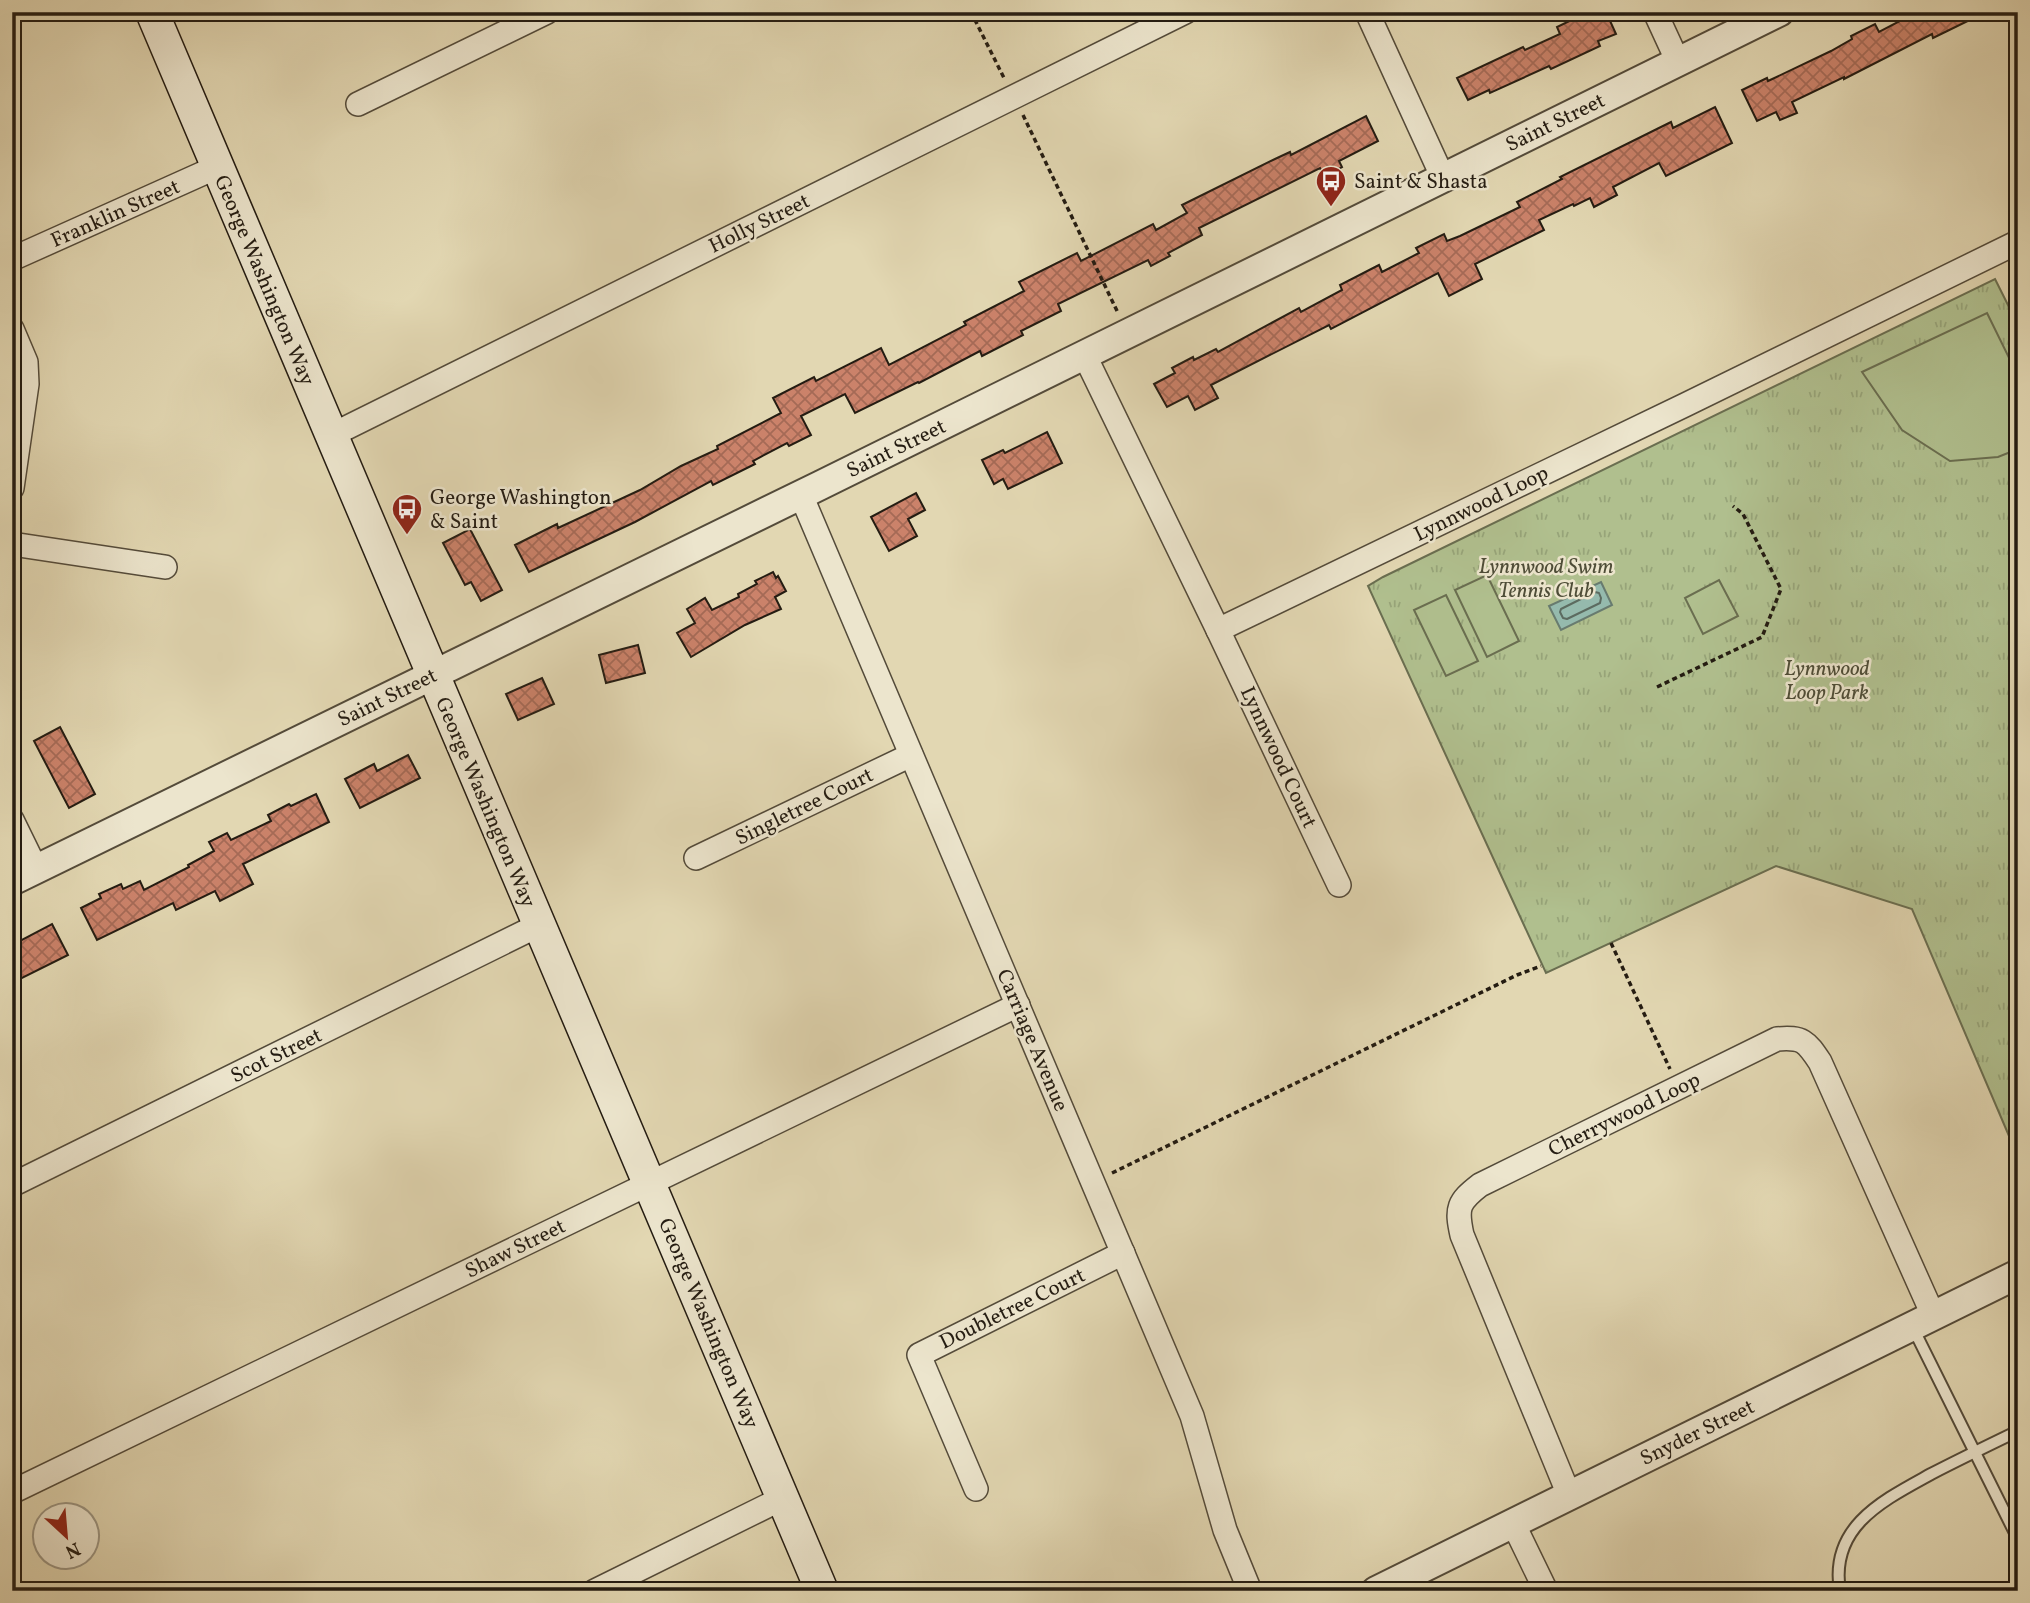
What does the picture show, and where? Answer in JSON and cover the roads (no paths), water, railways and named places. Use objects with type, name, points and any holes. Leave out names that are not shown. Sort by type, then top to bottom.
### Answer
[{"type":"main road","name":"George Washington Way","points":[[152,12],[822,1591]]},
{"type":"street","points":[[358,104],[547,12]]},
{"type":"street","name":"Holly Street","points":[[332,435],[1185,12]]},
{"type":"street","points":[[1367,12],[1443,178]]},
{"type":"street","points":[[1655,12],[1678,62]]},
{"type":"street","name":"Saint Street","points":[[24,875],[1779,12]]},
{"type":"street","name":"Franklin Street","points":[[12,259],[217,166]]},
{"type":"street","name":"Lynnwood Loop","points":[[1218,630],[2018,242]]},
{"type":"street","points":[[12,329],[26,362],[27,384],[12,488]]},
{"type":"street","points":[[1084,354],[1218,630]]},
{"type":"street","name":"Carriage Avenue","points":[[801,495],[1192,1416],[1224,1530],[1251,1591]]},
{"type":"street","points":[[12,544],[165,567]]},
{"type":"street","name":"Lynnwood Court","points":[[1218,630],[1339,885]]},
{"type":"street","name":"Singletree Court","points":[[696,858],[912,754]]},
{"type":"street","points":[[12,820],[24,875]]},
{"type":"street","name":"Scot Street","points":[[12,1185],[539,925]]},
{"type":"street","name":"Shaw Street","points":[[12,1492],[1018,1005]]},
{"type":"street","name":"Cherrywood Loop","points":[[1569,1495],[1462,1235],[1458,1216],[1464,1198],[1480,1185],[1777,1039],[1795,1037],[1809,1045],[1821,1062],[1922,1320]]},
{"type":"street","name":"Doubletree Court","points":[[976,1489],[919,1355],[1123,1253]]},
{"type":"street","name":"Snyder Street","points":[[1376,1591],[2018,1273]]},
{"type":"street","points":[[595,1591],[783,1498]]},
{"type":"street","points":[[1513,1523],[1546,1591]]},
{"type":"lane","points":[[1922,1320],[1975,1451],[2018,1539]]},
{"type":"lane","points":[[1840,1591],[1839,1570],[1843,1547],[1854,1528],[1868,1513],[1891,1496],[2018,1431]]},
{"type":"water","points":[[1601,582],[1612,605],[1561,630],[1549,606]]},
{"type":"place","name":"Saint & Shasta","points":[[1331,208]]},
{"type":"place","name":"George Washington & Saint","points":[[407,536]]},
{"type":"park label","name":"Lynnwood Swim Tennis Club","points":[[1546,578]]},
{"type":"park label","name":"Lynnwood Loop Park","points":[[1827,680]]}]
